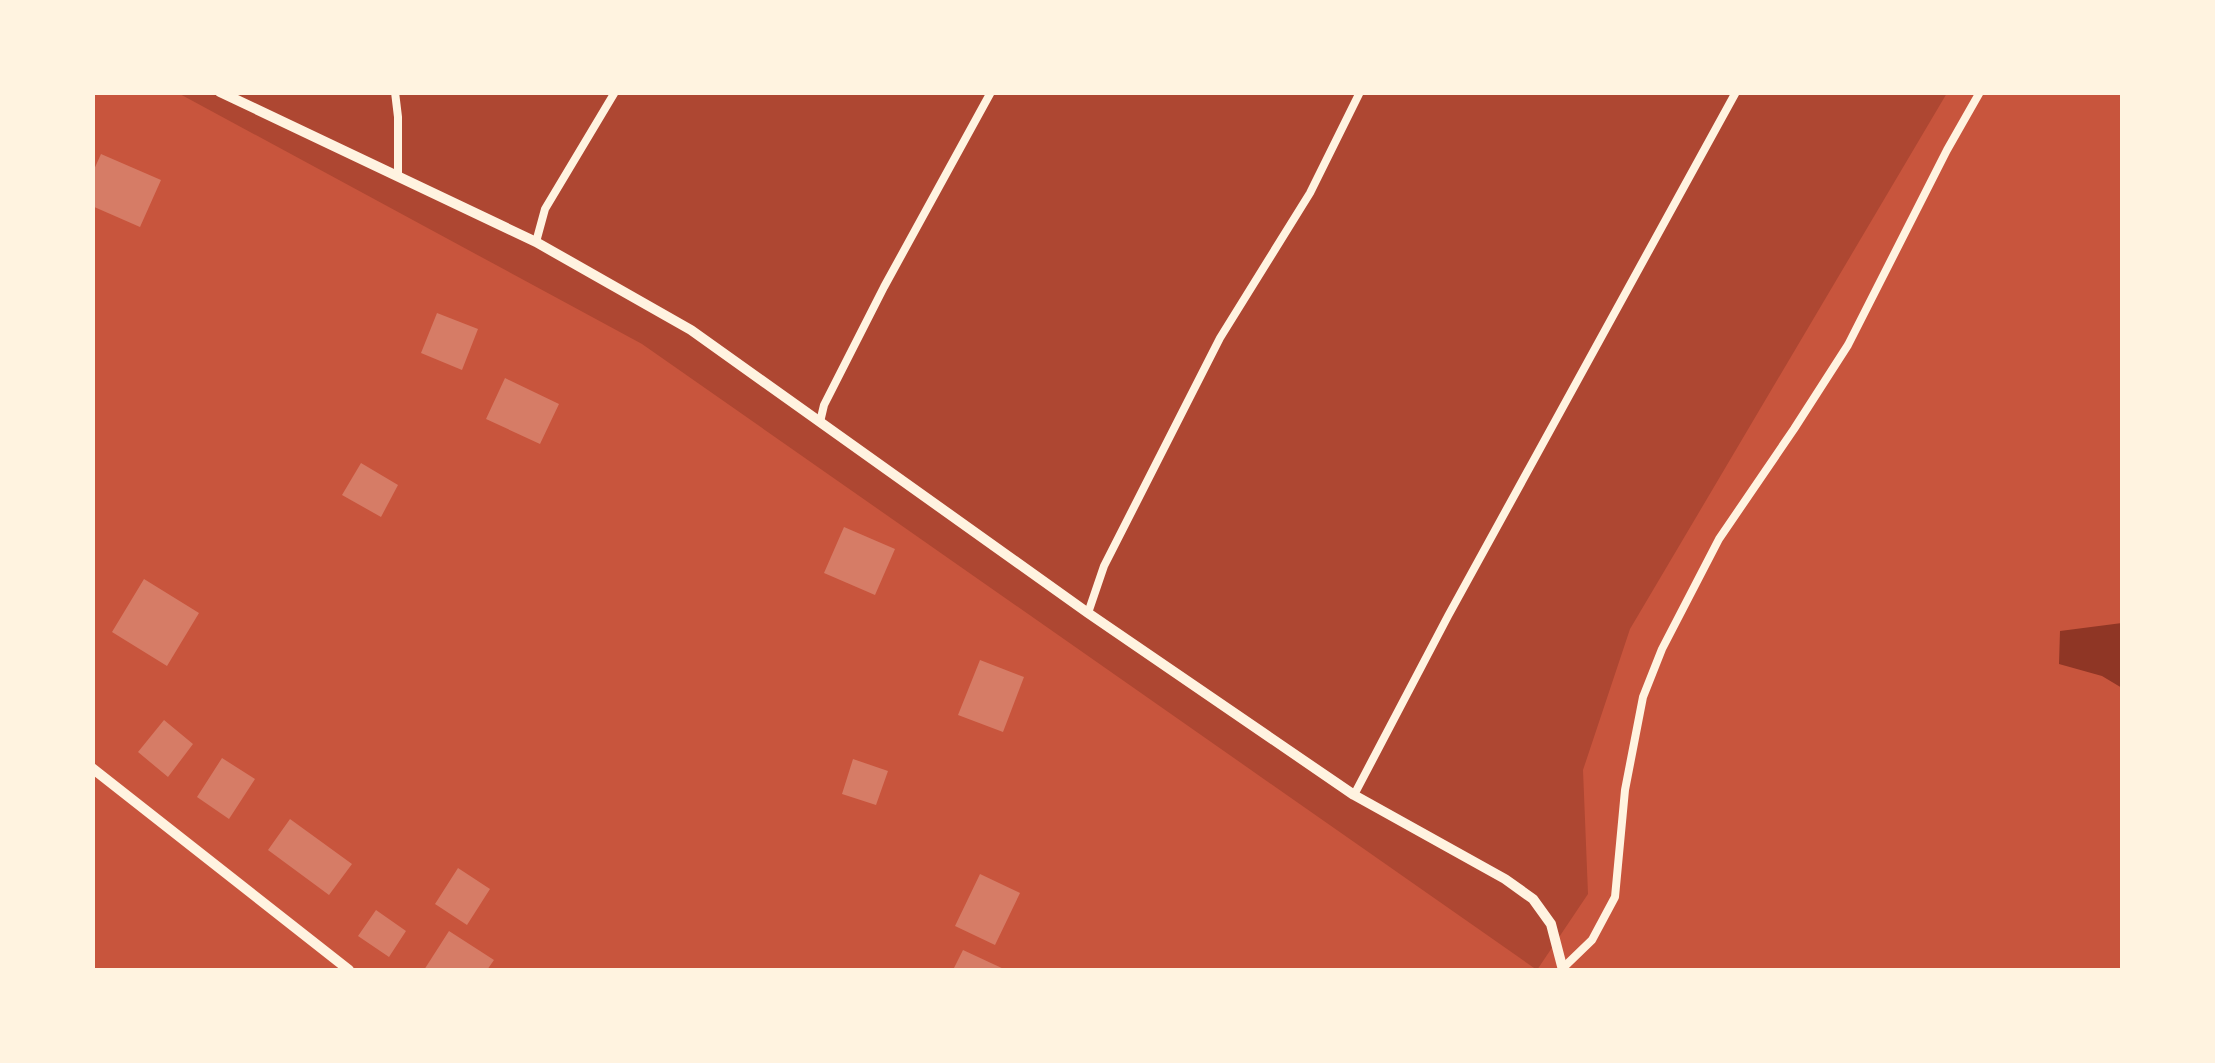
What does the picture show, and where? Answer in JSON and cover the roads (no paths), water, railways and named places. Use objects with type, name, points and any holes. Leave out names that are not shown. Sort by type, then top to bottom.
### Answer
[{"type":"street","points":[[220,92],[536,242],[691,330],[1088,613],[1354,794],[1533,898],[1551,924],[1563,969]]},
{"type":"street","points":[[92,768],[349,970]]},
{"type":"lane","points":[[395,92],[398,176]]},
{"type":"lane","points":[[536,242],[544,209],[615,92]]},
{"type":"lane","points":[[820,422],[824,405],[884,287],[990,92]]},
{"type":"lane","points":[[1088,613],[1104,566],[1220,338],[1310,193],[1360,92]]},
{"type":"lane","points":[[1354,794],[1736,92]]},
{"type":"lane","points":[[1563,969],[1592,940],[1615,898],[1625,790],[1644,698],[1662,649],[1720,539],[1848,345],[1980,92]]}]
